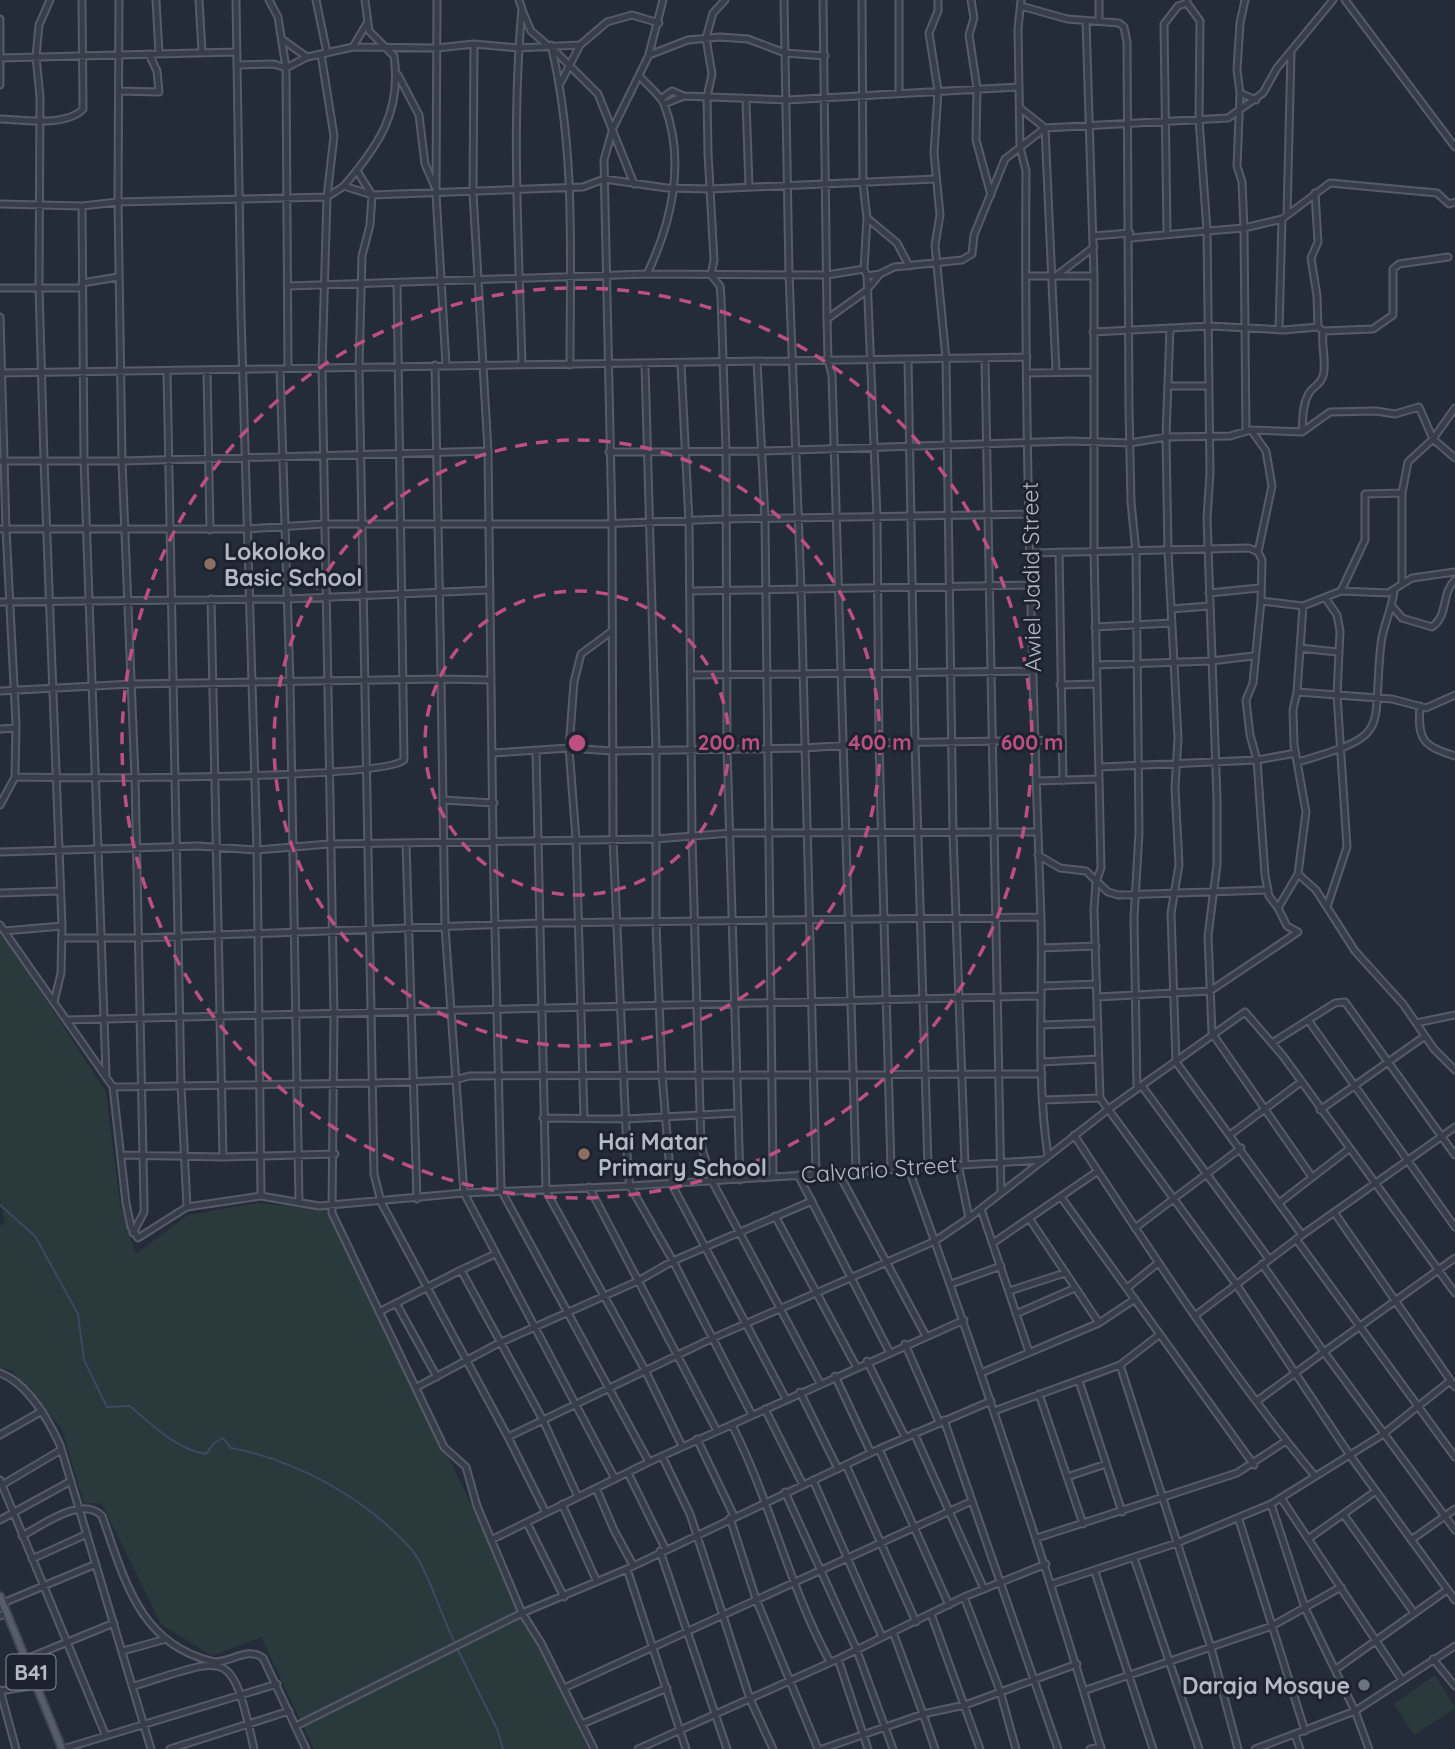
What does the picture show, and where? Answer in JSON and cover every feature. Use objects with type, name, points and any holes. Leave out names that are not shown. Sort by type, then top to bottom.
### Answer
[{"type":"main road","name":"B41","points":[[1,1600],[4,1615],[26,1659],[62,1749]]},
{"type":"street","points":[[50,0],[39,25],[36,57],[40,120],[39,288],[44,460],[62,926],[59,987],[54,1002]]},
{"type":"street","points":[[0,119],[73,117],[83,109],[82,0]]},
{"type":"street","points":[[119,0],[118,277],[122,461],[135,776],[144,1212],[133,1233]]},
{"type":"street","points":[[156,0],[159,53]]},
{"type":"street","points":[[199,0],[202,52]]},
{"type":"street","points":[[236,0],[241,315],[257,850],[261,1196]]},
{"type":"street","points":[[270,0],[278,17],[286,68],[288,368]]},
{"type":"street","points":[[316,0],[334,136],[327,197],[322,368],[335,1083],[332,1213],[444,1447],[466,1467],[477,1506],[522,1613],[565,1688],[594,1749]]},
{"type":"street","points":[[365,0],[367,23],[374,39],[390,49],[397,72],[419,115],[425,164],[436,191]]},
{"type":"street","points":[[437,0],[436,191],[439,280],[446,365]]},
{"type":"street","points":[[519,0],[535,38],[551,45],[598,94],[634,184]]},
{"type":"street","points":[[663,0],[649,55],[606,146],[604,179],[612,524],[613,839],[630,1186],[673,1261],[752,1415]]},
{"type":"street","points":[[725,0],[713,13],[706,38],[712,74],[708,97],[714,260],[712,275],[720,286],[726,451],[724,519],[727,748],[740,1180]]},
{"type":"street","points":[[784,0],[789,273],[801,589],[816,1174]]},
{"type":"street","points":[[822,0],[828,360],[832,368],[835,449],[856,1170]]},
{"type":"street","points":[[862,0],[863,183],[867,218],[865,272],[877,516],[878,743],[891,1168]]},
{"type":"street","points":[[899,93],[900,0]]},
{"type":"street","points":[[938,0],[938,11],[929,33],[938,91],[933,139],[940,208],[936,264],[946,359],[953,673],[953,834],[962,1075],[961,1164],[969,1218]]},
{"type":"street","points":[[971,0],[974,18],[969,35],[977,88],[976,140],[991,195]]},
{"type":"street","points":[[1099,0],[1099,20]]},
{"type":"street","points":[[1097,997],[1210,991],[1298,932],[1287,926],[1268,890],[1257,760],[1250,735],[1246,700],[1253,683],[1253,656],[1261,601],[1259,588],[1262,560],[1258,552],[1272,486],[1266,451],[1249,431],[1243,326],[1244,228],[1242,183],[1237,166],[1240,113],[1239,34],[1245,0]]},
{"type":"street","points":[[827,319],[866,291],[880,274],[894,267],[962,260],[972,254],[974,235],[1005,159],[1045,128],[1228,118],[1240,113],[1256,100],[1270,83],[1277,68],[1333,0]]},
{"type":"street","points":[[1345,0],[1455,147]]},
{"type":"street","points":[[1167,233],[1164,24],[1178,6],[1187,1],[1200,21],[1199,119],[1210,326],[1208,549],[1217,865],[1208,936],[1212,1033],[1312,1177]]},
{"type":"street","points":[[1021,3],[1059,18],[1119,23],[1126,32],[1131,502],[1136,552],[1138,858],[1135,895],[1140,1087],[1269,1259]]},
{"type":"street","name":"Awiel Jadid Street","points":[[1021,3],[1020,147],[1026,171],[1032,671],[1041,917],[1045,1158]]},
{"type":"street","points":[[522,9],[518,48],[517,190],[517,278],[522,365]]},
{"type":"street","points":[[561,82],[580,45],[607,22],[632,15],[659,23]]},
{"type":"street","points":[[0,19],[0,85]]},
{"type":"street","points":[[1086,21],[1094,247],[1094,551],[1101,868],[1096,882],[1100,1098],[1110,1108],[1236,1284],[1349,1454],[1455,1600]]},
{"type":"street","points":[[353,47],[367,23]]},
{"type":"street","points":[[649,55],[688,40],[706,38],[748,39],[785,54],[825,56]]},
{"type":"street","points":[[283,40],[307,57]]},
{"type":"street","points":[[237,65],[274,64],[286,68],[307,57],[353,47],[437,48],[474,44],[518,48],[580,45]]},
{"type":"street","points":[[474,44],[473,193],[488,451],[494,753],[492,840],[501,1191],[649,1462]]},
{"type":"street","points":[[551,45],[561,82],[571,277],[570,365]]},
{"type":"street","points":[[0,58],[236,52]]},
{"type":"street","points":[[1279,330],[1291,53]]},
{"type":"street","points":[[119,91],[159,92],[157,71],[149,54]]},
{"type":"street","points":[[0,204],[82,206],[118,202],[327,197],[344,186],[357,171],[392,116],[397,96],[397,72]]},
{"type":"street","points":[[639,75],[662,102],[670,128],[673,188],[670,219],[647,274]]},
{"type":"street","points":[[662,102],[672,91],[684,96],[746,101],[1019,87]]},
{"type":"street","points":[[1240,93],[1256,100]]},
{"type":"street","points":[[746,101],[748,186]]},
{"type":"street","points":[[1020,108],[1045,128],[1054,276],[1056,371]]},
{"type":"street","points":[[357,171],[372,195],[360,284],[362,302],[359,367],[374,1174],[381,1202],[546,1513]]},
{"type":"street","points":[[344,186],[372,195],[583,187],[604,179],[673,188],[710,189],[936,179]]},
{"type":"street","points":[[1093,236],[1244,228],[1284,217],[1330,183],[1437,193],[1449,204],[1455,202]]},
{"type":"street","points":[[1303,432],[1303,411],[1308,395],[1321,383],[1324,372],[1311,258],[1318,242],[1315,194]]},
{"type":"street","points":[[82,206],[84,459],[106,1076]]},
{"type":"street","points":[[867,218],[897,243],[909,266]]},
{"type":"street","points":[[1054,276],[1094,247]]},
{"type":"street","points":[[1051,254],[1064,267]]},
{"type":"street","points":[[1093,332],[1210,326],[1279,330],[1381,326],[1382,321],[1393,315],[1393,269],[1399,264],[1448,257]]},
{"type":"street","points":[[288,286],[647,274],[880,274]]},
{"type":"street","points":[[1026,276],[1094,276]]},
{"type":"street","points":[[0,288],[82,285],[118,277]]},
{"type":"street","points":[[15,777],[96,778],[367,771],[394,766],[404,760],[397,283]]},
{"type":"street","points":[[0,317],[3,529],[16,728],[15,777],[0,804]]},
{"type":"street","points":[[1170,328],[1170,386],[1166,437],[1179,866],[1171,913],[1176,1062],[1241,1148],[1359,1327],[1455,1457]]},
{"type":"street","points":[[1,373],[1027,357]]},
{"type":"street","points":[[985,359],[998,917],[1001,1192]]},
{"type":"street","points":[[908,360],[921,998],[928,1166]]},
{"type":"street","points":[[757,361],[765,519],[766,748],[774,1074],[772,1177]]},
{"type":"street","points":[[681,364],[689,522],[692,837],[701,1145],[712,1181],[820,1383]]},
{"type":"street","points":[[435,365],[445,927],[464,1193],[615,1479]]},
{"type":"street","points":[[645,365],[652,523],[656,923],[662,1075],[671,1183],[786,1399]]},
{"type":"street","points":[[280,369],[285,456],[299,1084],[299,1202]]},
{"type":"street","points":[[207,371],[210,530]]},
{"type":"street","points":[[2,928],[113,1087],[126,1203],[133,1233],[138,1238],[144,1237],[187,1207],[175,847],[173,600],[167,372]]},
{"type":"street","points":[[1027,373],[1093,372]]},
{"type":"street","points":[[1170,386],[1209,386]]},
{"type":"street","points":[[609,452],[763,451],[1028,442],[1130,443],[1166,437],[1279,429],[1303,432],[1330,412],[1376,411],[1395,414],[1419,407],[1433,439],[1455,458]]},
{"type":"street","points":[[1402,582],[1402,493],[1408,462],[1433,439],[1455,408]]},
{"type":"street","points":[[2,461],[122,461],[488,451]]},
{"type":"street","points":[[1341,591],[1365,540],[1365,494],[1402,493]]},
{"type":"street","points":[[3,529],[86,527],[210,530],[324,524],[612,524],[724,519],[1031,514]]},
{"type":"street","points":[[1032,554],[1249,548],[1258,552]]},
{"type":"street","points":[[1059,552],[1063,781]]},
{"type":"street","points":[[1261,601],[1303,606],[1341,591],[1385,594],[1394,591],[1402,582],[1455,572]]},
{"type":"street","points":[[1392,606],[1402,618],[1432,627],[1443,614],[1447,587],[1455,580]]},
{"type":"street","points":[[690,591],[1032,584]]},
{"type":"street","points":[[1209,593],[1259,588]]},
{"type":"street","points":[[0,602],[250,597],[288,599],[490,590]]},
{"type":"street","points":[[1298,762],[1340,749],[1370,733],[1380,698],[1381,642],[1394,591]]},
{"type":"street","points":[[211,599],[223,1157]]},
{"type":"street","points":[[1326,599],[1339,620],[1337,695],[1347,847],[1327,907]]},
{"type":"street","points":[[1278,908],[1298,874],[1306,812],[1296,753],[1293,710],[1297,692],[1303,606]]},
{"type":"street","points":[[1171,609],[1209,607]]},
{"type":"street","points":[[1095,627],[1171,623]]},
{"type":"street","points":[[584,1118],[576,839],[569,748],[574,682],[582,654],[612,631]]},
{"type":"street","points":[[1300,649],[1337,652]]},
{"type":"street","points":[[1096,665],[1211,661],[1253,656]]},
{"type":"street","points":[[692,675],[1032,671]]},
{"type":"street","points":[[0,691],[132,684],[491,680]]},
{"type":"street","points":[[1060,685],[1097,684]]},
{"type":"street","points":[[1297,692],[1380,698],[1432,707],[1455,695]]},
{"type":"street","points":[[1420,706],[1418,728],[1422,738],[1434,751],[1455,755]]},
{"type":"street","points":[[0,729],[16,728]]},
{"type":"street","points":[[494,753],[569,748],[612,751],[805,748],[878,743],[1062,740]]},
{"type":"street","points":[[536,752],[546,1191],[645,1370],[682,1447]]},
{"type":"street","points":[[1100,767],[1257,760],[1296,753]]},
{"type":"street","points":[[1036,781],[1100,779]]},
{"type":"street","points":[[443,800],[494,803]]},
{"type":"street","points":[[0,852],[215,846],[257,850],[329,844],[692,837],[731,833],[1037,832]]},
{"type":"street","points":[[406,843],[411,1082],[417,1199]]},
{"type":"street","points":[[1038,855],[1060,868],[1086,871],[1108,892],[1135,895],[1268,890]]},
{"type":"street","points":[[1298,874],[1317,890],[1355,951],[1403,1004],[1425,1036],[1455,1070]]},
{"type":"street","points":[[0,892],[60,891]]},
{"type":"street","points":[[62,938],[138,938],[369,927],[540,923],[1041,917]]},
{"type":"street","points":[[2,928],[62,926]]},
{"type":"street","points":[[1041,948],[1097,946]]},
{"type":"street","points":[[1042,986],[1097,984]]},
{"type":"street","points":[[66,1020],[579,1010],[1041,996]]},
{"type":"street","points":[[1272,1043],[1335,1003],[1345,1002],[1455,1155]]},
{"type":"street","points":[[508,1437],[713,1338],[935,1241],[981,1209],[1073,1135],[1212,1033],[1245,1012],[1272,1043],[1455,1293]]},
{"type":"street","points":[[1416,1023],[1455,1016]]},
{"type":"street","points":[[1308,1020],[1455,1227]]},
{"type":"street","points":[[1042,1025],[1098,1023]]},
{"type":"street","points":[[1320,1110],[1425,1036]]},
{"type":"street","points":[[1042,1062],[1099,1059]]},
{"type":"street","points":[[113,1087],[411,1082],[498,1076],[736,1073],[887,1076],[1042,1074]]},
{"type":"street","points":[[1231,1134],[1301,1082]]},
{"type":"street","points":[[1044,1100],[1100,1098]]},
{"type":"street","points":[[543,1118],[626,1119],[737,1113]]},
{"type":"street","points":[[1196,1315],[1299,1237],[1455,1127]]},
{"type":"street","points":[[1073,1135],[1158,1263],[1286,1441],[1315,1476]]},
{"type":"street","points":[[1135,1228],[1241,1148]]},
{"type":"street","points":[[1279,1203],[1349,1149]]},
{"type":"street","points":[[121,1155],[223,1157],[335,1154]]},
{"type":"street","name":"Calvario Street","points":[[187,1207],[261,1196],[319,1206],[464,1193],[740,1180],[1045,1158]]},
{"type":"street","points":[[908,1167],[964,1320],[1086,1690],[1101,1748],[1090,1749]]},
{"type":"street","points":[[993,1243],[1098,1171]]},
{"type":"street","points":[[838,1172],[926,1336]]},
{"type":"street","points":[[798,1175],[889,1351]]},
{"type":"street","points":[[589,1187],[679,1354],[717,1432]]},
{"type":"street","points":[[1061,1196],[1254,1465]]},
{"type":"street","points":[[417,1387],[568,1310],[812,1201]]},
{"type":"street","points":[[981,1209],[1029,1352]]},
{"type":"street","points":[[1334,1212],[1455,1387]]},
{"type":"street","points":[[775,1216],[856,1366]]},
{"type":"street","points":[[1029,1218],[1099,1323]]},
{"type":"street","points":[[379,1312],[495,1254]]},
{"type":"street","points":[[1257,1401],[1455,1258]]},
{"type":"street","points":[[1127,1288],[1158,1263]]},
{"type":"street","points":[[1262,1264],[1382,1435],[1455,1530]]},
{"type":"street","points":[[951,1284],[1001,1266]]},
{"type":"street","points":[[461,1270],[543,1420],[578,1497]]},
{"type":"street","points":[[1009,1291],[1065,1273]]},
{"type":"street","points":[[1016,1314],[1074,1288]]},
{"type":"street","points":[[981,1373],[1099,1323],[1136,1299]]},
{"type":"street","points":[[396,1303],[437,1377]]},
{"type":"street","points":[[491,1540],[662,1455],[889,1351],[964,1320]]},
{"type":"street","points":[[994,1411],[1120,1365],[1160,1335]]},
{"type":"street","points":[[905,1344],[942,1421],[1036,1679],[1058,1749]]},
{"type":"street","points":[[867,1361],[905,1437]]},
{"type":"street","points":[[1120,1365],[1211,1648],[1238,1749]]},
{"type":"street","points":[[0,1373],[16,1382],[42,1411],[61,1450],[151,1749]]},
{"type":"street","points":[[835,1376],[871,1453]]},
{"type":"street","points":[[1079,1381],[1122,1512]]},
{"type":"street","points":[[1052,1584],[1134,1559],[1239,1520],[1271,1504],[1382,1435],[1450,1381]]},
{"type":"street","points":[[800,1392],[838,1469]]},
{"type":"street","points":[[1039,1394],[1083,1524]]},
{"type":"street","points":[[296,1726],[522,1613],[627,1569],[662,1549],[785,1492],[990,1401]]},
{"type":"street","points":[[765,1409],[803,1485]]},
{"type":"street","points":[[0,1434],[42,1411]]},
{"type":"street","points":[[732,1425],[767,1502],[810,1626],[830,1662]]},
{"type":"street","points":[[914,1433],[984,1589]]},
{"type":"street","points":[[697,1439],[732,1517],[757,1599],[820,1749],[923,1714],[965,1705],[1077,1664]]},
{"type":"street","points":[[1037,1538],[1164,1499],[1254,1465],[1286,1441]]},
{"type":"street","points":[[879,1449],[949,1605]]},
{"type":"street","points":[[61,1450],[1,1483],[105,1734]]},
{"type":"street","points":[[662,1455],[697,1535],[750,1699],[773,1749]]},
{"type":"street","points":[[1067,1477],[1106,1464]]},
{"type":"street","points":[[846,1465],[916,1622]]},
{"type":"street","points":[[628,1473],[662,1549],[727,1749]]},
{"type":"street","points":[[813,1480],[882,1637]]},
{"type":"street","points":[[0,1520],[71,1481]]},
{"type":"street","points":[[596,1488],[614,1530],[634,1564]]},
{"type":"street","points":[[1308,1539],[1376,1491]]},
{"type":"street","points":[[785,1492],[856,1648],[893,1749]]},
{"type":"street","points":[[1281,1498],[1402,1681]]},
{"type":"street","points":[[565,1688],[654,1650],[794,1581],[847,1560],[972,1502]]},
{"type":"street","points":[[562,1504],[597,1582]]},
{"type":"street","points":[[1271,1504],[1305,1608],[1355,1711],[1369,1749]]},
{"type":"street","points":[[22,1536],[79,1508],[91,1508],[102,1516],[131,1595],[151,1626],[166,1639],[230,1671],[236,1679],[254,1749]]},
{"type":"street","points":[[1411,1540],[1455,1509]]},
{"type":"street","points":[[1344,1515],[1414,1613]]},
{"type":"street","points":[[1239,1520],[1305,1731]]},
{"type":"street","points":[[527,1522],[564,1597]]},
{"type":"street","points":[[32,1559],[87,1534]]},
{"type":"street","points":[[1134,1559],[1167,1662],[1199,1749]]},
{"type":"street","points":[[1,1600],[43,1587],[96,1564]]},
{"type":"street","points":[[642,1748],[838,1659],[964,1597],[1046,1564]]},
{"type":"street","points":[[627,1569],[686,1749]]},
{"type":"street","points":[[1095,1572],[1153,1749]]},
{"type":"street","points":[[1086,1690],[1272,1626],[1341,1587]]},
{"type":"street","points":[[1336,1670],[1447,1590]]},
{"type":"street","points":[[964,1597],[1000,1690],[1016,1749]]},
{"type":"street","points":[[931,1614],[980,1749]]},
{"type":"street","points":[[26,1659],[114,1623]]},
{"type":"street","points":[[893,1632],[935,1749]]},
{"type":"street","points":[[123,1651],[166,1639]]},
{"type":"street","points":[[1255,1749],[1355,1711],[1455,1646]]},
{"type":"street","points":[[134,1686],[214,1663],[258,1654],[267,1664],[306,1749]]},
{"type":"street","points":[[838,1659],[868,1749]]},
{"type":"street","points":[[1433,1659],[1455,1686]]},
{"type":"street","points":[[62,1749],[277,1684]]},
{"type":"street","points":[[16,1749],[0,1691],[36,1685]]},
{"type":"street","points":[[582,1724],[667,1688]]},
{"type":"street","points":[[170,1749],[289,1712]]},
{"type":"street","points":[[1295,1735],[1300,1749]]},
{"type":"street","points":[[204,1740],[207,1749]]},
{"type":"shaded area","points":[[0,929],[106,1092],[120,1205],[136,1254],[188,1215],[257,1203],[330,1210],[588,1749],[314,1749],[261,1637],[212,1656],[161,1624],[102,1504],[84,1503],[62,1429],[12,1371],[0,1367],[0,1226],[5,1223],[0,1199]]},
{"type":"shaded area","points":[[1435,1675],[1455,1708],[1414,1735],[1394,1704]]},
{"type":"waterway","points":[[0,1205],[35,1236],[78,1314],[84,1360],[107,1407],[130,1406],[165,1435],[195,1452],[206,1454],[214,1443],[223,1438],[231,1448],[281,1462],[352,1498],[394,1531],[417,1557],[455,1643]]},
{"type":"waterway","points":[[457,1648],[497,1729],[503,1749]]},
{"type":"place","name":"Lokoloko Basic School","points":[[210,564]]},
{"type":"place","name":"Hai Matar Primary School","points":[[584,1154]]},
{"type":"place","name":"Daraja Mosque","points":[[1364,1685]]}]
